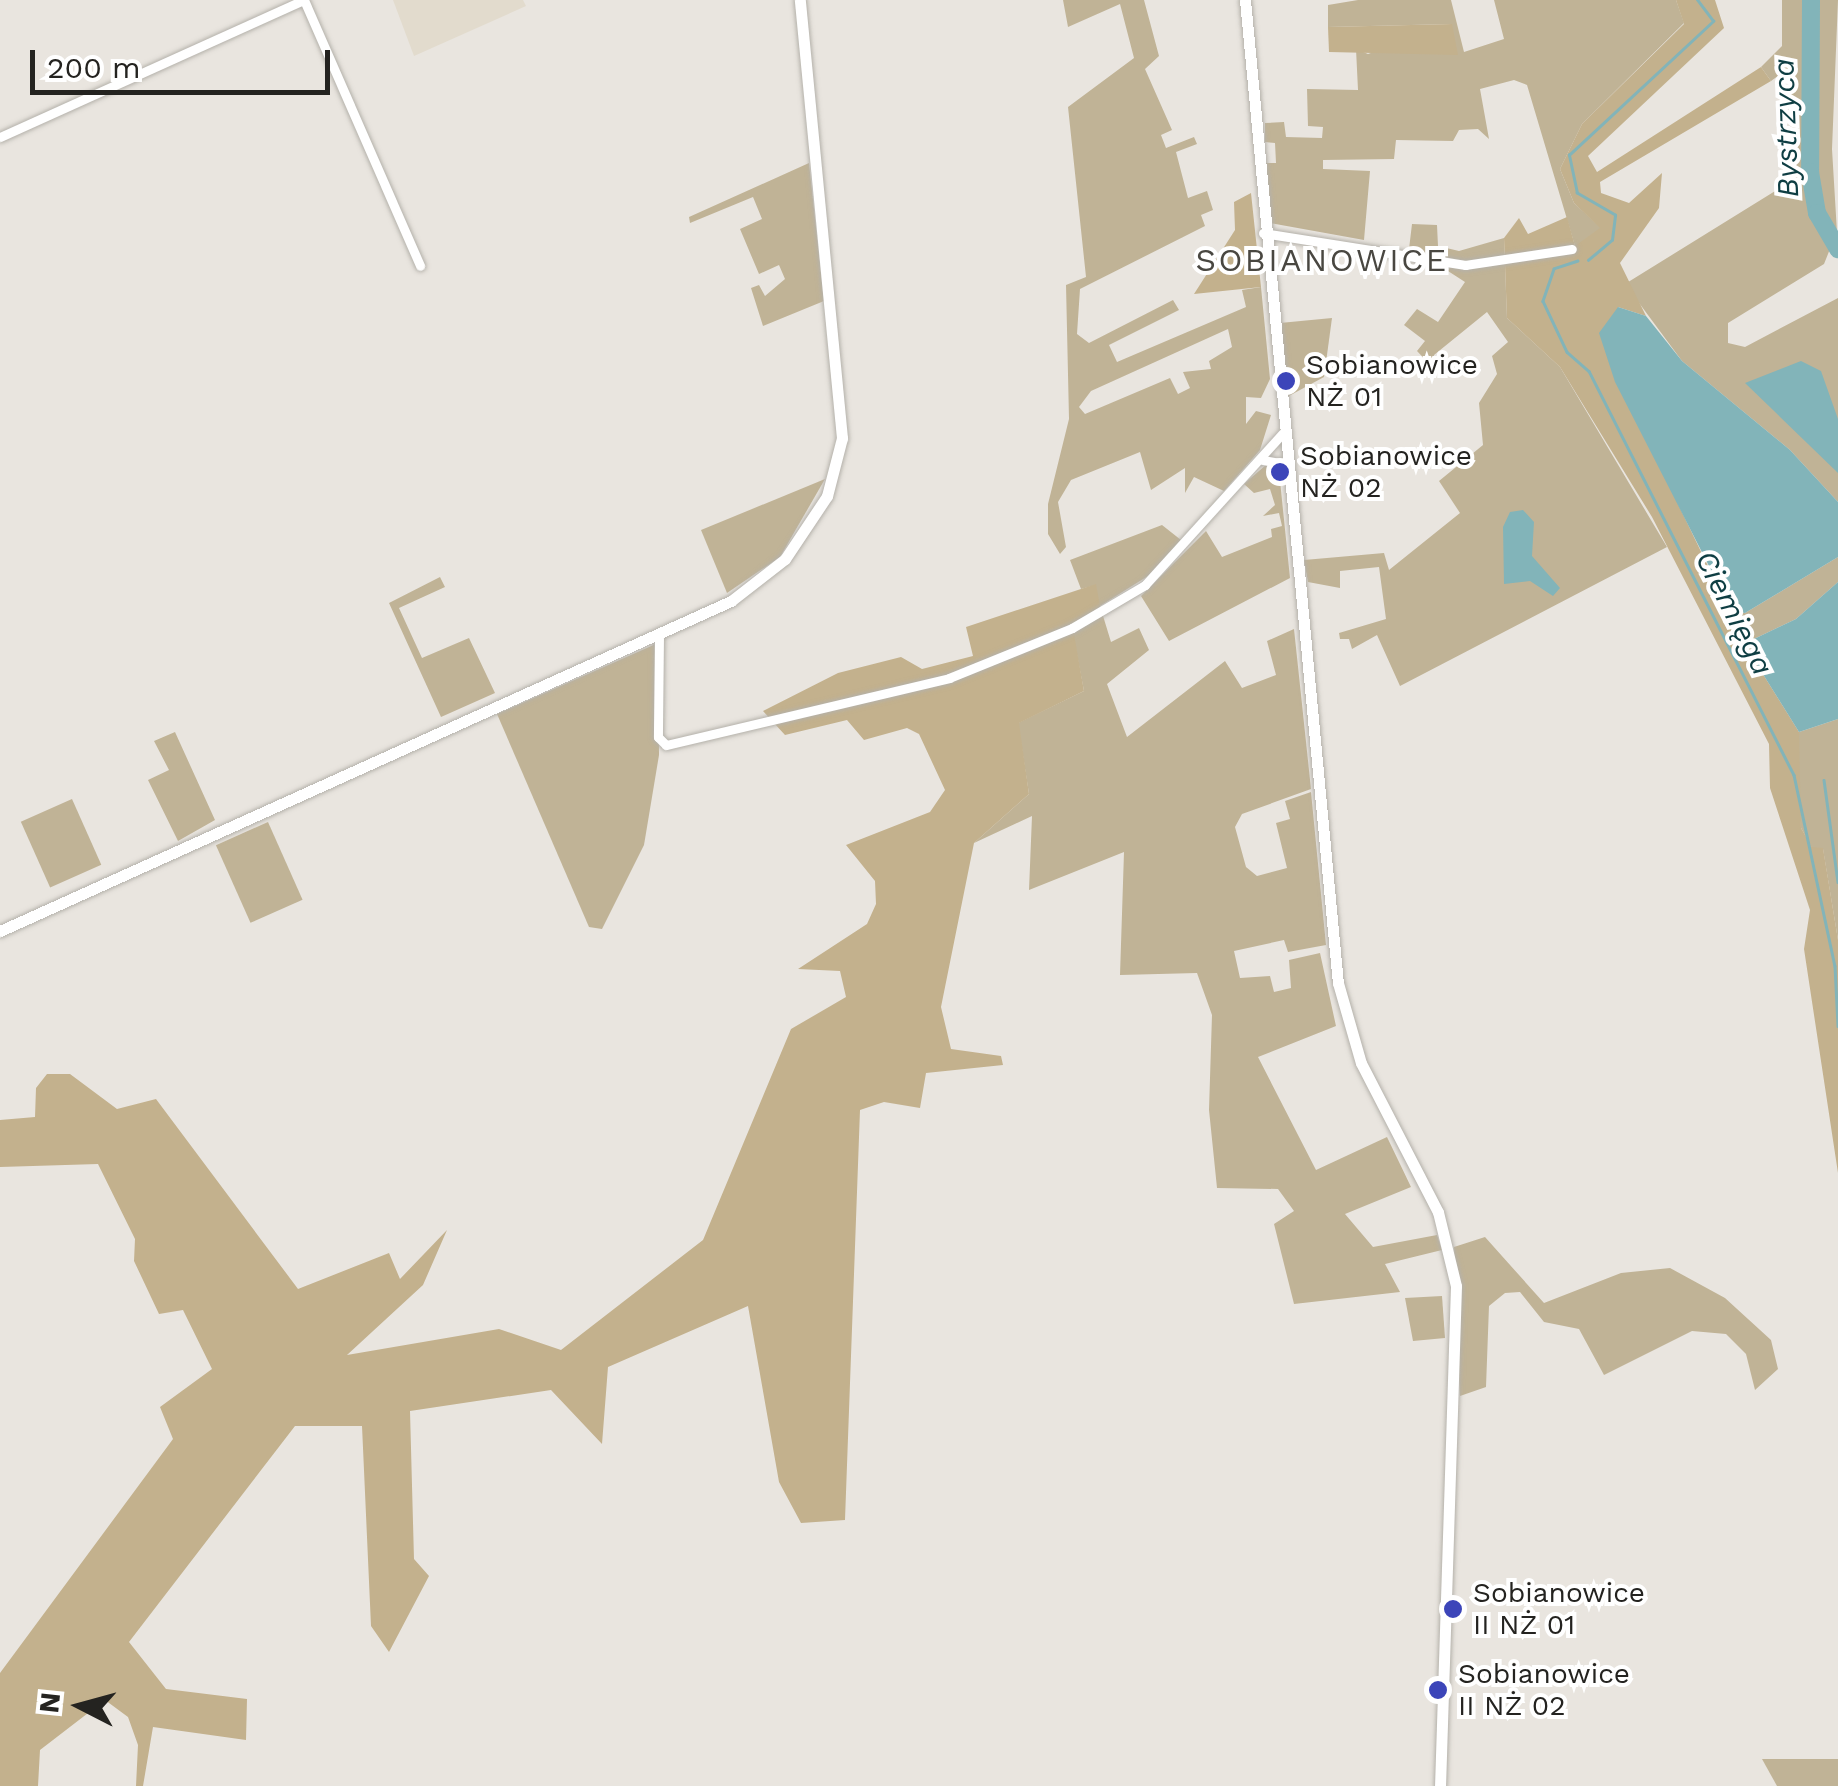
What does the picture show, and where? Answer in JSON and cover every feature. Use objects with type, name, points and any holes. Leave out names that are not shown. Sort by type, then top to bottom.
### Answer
[{"type":"street","points":[[0,137],[304,0],[420,266]]},
{"type":"street","points":[[0,931],[659,636],[744,594],[776,568],[815,518],[838,466],[839,379],[800,0]]},
{"type":"street","points":[[1246,0],[1285,464],[1341,998],[1361,1063],[1438,1212],[1456,1286],[1440,1786]]},
{"type":"street","points":[[1263,232],[1465,265],[1572,248]]},
{"type":"street","points":[[659,636],[665,671],[658,737],[666,745],[949,678],[1117,604],[1156,576],[1283,433]]},
{"type":"street","points":[[1263,460],[1285,464]]},
{"type":"shaded area","points":[[393,0],[523,0],[526,6],[414,56]]},
{"type":"shaded area","points":[[1063,0],[1144,0],[1159,56],[1145,69],[1172,130],[1161,135],[1166,148],[1194,137],[1197,144],[1176,152],[1188,198],[1207,191],[1213,210],[1201,215],[1205,226],[1080,289],[1077,334],[1089,343],[1173,300],[1179,310],[1109,345],[1117,362],[1246,307],[1242,290],[1261,287],[1270,379],[1261,398],[1246,397],[1246,424],[1256,411],[1271,415],[1260,450],[1224,491],[1194,477],[1185,493],[1185,468],[1151,490],[1140,452],[1071,480],[1058,502],[1066,547],[1060,554],[1048,534],[1048,504],[1069,419],[1066,285],[1086,277],[1068,107],[1134,58],[1120,4],[1068,27]],"holes":[[[1228,329],[1232,347],[1209,361],[1211,369],[1183,372],[1190,388],[1178,394],[1170,378],[1085,414],[1079,407],[1091,391]]]},
{"type":"shaded area","points":[[1358,0],[1451,0],[1464,52],[1504,39],[1494,0],[1676,0],[1684,23],[1582,124],[1560,169],[1574,203],[1601,228],[1590,240],[1575,246],[1527,85],[1514,80],[1480,89],[1489,139],[1478,129],[1459,130],[1453,141],[1396,140],[1394,159],[1323,160],[1323,169],[1370,171],[1364,240],[1270,223],[1264,163],[1276,163],[1275,143],[1265,142],[1265,123],[1284,122],[1286,137],[1322,138],[1323,127],[1308,126],[1307,89],[1358,90],[1356,49],[1368,54],[1452,24],[1328,27],[1328,5]]},
{"type":"shaded area","points":[[1676,0],[1715,0],[1724,28],[1588,156],[1597,172],[1761,67],[1771,81],[1600,182],[1601,193],[1629,203],[1662,173],[1659,208],[1620,263],[1646,316],[1618,307],[1678,504],[1751,655],[1799,732],[1801,828],[1812,847],[1823,848],[1838,940],[1838,1173],[1804,949],[1810,910],[1770,788],[1769,744],[1652,517],[1560,367],[1507,318],[1504,238],[1519,218],[1528,234],[1567,217],[1575,246],[1600,228],[1574,203],[1560,169],[1582,124],[1684,24]]},
{"type":"shaded area","points":[[1782,0],[1838,0],[1832,149],[1838,249],[1832,244],[1824,264],[1728,323],[1728,343],[1745,347],[1838,298],[1838,502],[1790,450],[1682,361],[1625,284],[1793,180],[1790,78],[1786,70],[1771,81],[1761,67],[1782,46]]},
{"type":"shaded area","points":[[1452,24],[1458,55],[1329,52],[1328,27]]},
{"type":"shaded area","points":[[809,163],[824,301],[763,326],[751,288],[759,285],[765,296],[785,279],[779,265],[759,274],[740,229],[762,219],[753,197],[690,223],[689,217]]},
{"type":"shaded area","points":[[1251,193],[1261,287],[1194,294],[1235,230],[1234,202]]},
{"type":"shaded area","points":[[1412,224],[1437,225],[1438,246],[1459,251],[1504,238],[1507,318],[1560,367],[1667,547],[1400,686],[1377,635],[1352,649],[1349,639],[1340,639],[1339,633],[1386,619],[1379,567],[1340,571],[1340,588],[1308,582],[1304,560],[1384,553],[1389,570],[1460,513],[1439,481],[1483,445],[1479,403],[1497,374],[1492,356],[1508,342],[1487,312],[1434,355],[1432,367],[1417,351],[1425,341],[1404,325],[1417,309],[1438,322],[1465,282],[1448,271],[1454,259],[1409,249]]},
{"type":"shaded area","points":[[1332,318],[1324,377],[1287,397],[1280,323]]},
{"type":"shaded area","points":[[1267,464],[1279,471],[1290,578],[1169,641],[1141,596],[1206,531],[1222,557],[1272,537],[1271,529],[1282,526],[1279,513],[1263,516],[1275,505],[1270,489],[1254,493],[1244,484]]},
{"type":"shaded area","points":[[825,479],[780,557],[727,593],[701,530]]},
{"type":"shaded area","points":[[1162,525],[1181,540],[1148,576],[1100,606],[1111,642],[1139,628],[1149,650],[1107,684],[1127,737],[1225,661],[1242,688],[1276,675],[1267,641],[1294,629],[1311,789],[1242,814],[1235,827],[1246,867],[1257,876],[1287,868],[1276,823],[1290,819],[1285,801],[1311,792],[1326,945],[1288,952],[1284,940],[1234,951],[1240,978],[1270,976],[1274,992],[1291,988],[1289,960],[1320,953],[1336,1026],[1258,1057],[1316,1170],[1387,1137],[1411,1187],[1345,1214],[1373,1247],[1437,1235],[1442,1250],[1385,1264],[1400,1292],[1294,1304],[1274,1224],[1294,1211],[1278,1189],[1217,1188],[1209,1110],[1212,1015],[1197,973],[1120,975],[1124,852],[1029,890],[1032,816],[974,843],[1029,794],[1018,723],[1084,691],[1073,634],[1096,585],[1081,589],[1070,560]]},
{"type":"shaded area","points":[[1838,557],[1838,582],[1796,619],[1754,639],[1751,655],[1732,611],[1745,613]]},
{"type":"shaded area","points":[[440,577],[445,587],[399,608],[422,658],[469,638],[495,693],[441,717],[389,603]]},
{"type":"shaded area","points":[[1096,584],[1100,606],[1074,634],[1084,691],[1019,723],[1029,794],[974,843],[941,1007],[951,1049],[1001,1056],[1003,1065],[926,1073],[920,1108],[884,1102],[860,1110],[845,1520],[801,1523],[779,1482],[748,1306],[608,1367],[602,1444],[551,1390],[410,1411],[414,1559],[429,1576],[389,1652],[371,1626],[362,1426],[295,1426],[129,1642],[166,1689],[247,1699],[246,1740],[153,1727],[143,1786],[136,1786],[138,1745],[128,1717],[105,1700],[40,1750],[38,1786],[0,1786],[0,1673],[173,1439],[160,1407],[212,1369],[183,1310],[159,1314],[134,1261],[135,1239],[98,1164],[0,1167],[0,1120],[35,1117],[36,1088],[47,1074],[70,1074],[117,1109],[156,1099],[298,1289],[389,1253],[400,1279],[447,1230],[423,1285],[347,1355],[499,1329],[561,1350],[703,1240],[791,1029],[846,997],[840,971],[798,969],[867,924],[876,904],[875,881],[846,845],[930,812],[945,790],[919,734],[907,728],[864,740],[847,720],[785,735],[763,711],[838,673],[901,657],[922,669],[973,656],[966,627]]},
{"type":"shaded area","points":[[658,643],[659,755],[644,845],[602,929],[589,927],[497,714]]},
{"type":"shaded area","points":[[1838,719],[1838,940],[1823,849],[1812,848],[1801,828],[1794,775],[1799,732]]},
{"type":"shaded area","points":[[175,732],[215,820],[178,841],[148,780],[169,770],[154,741]]},
{"type":"shaded area","points":[[72,799],[101,865],[50,888],[21,822]]},
{"type":"shaded area","points":[[268,822],[303,900],[251,923],[216,845]]},
{"type":"shaded area","points":[[1485,1237],[1544,1303],[1621,1273],[1670,1268],[1725,1298],[1771,1340],[1778,1369],[1755,1390],[1746,1354],[1726,1334],[1692,1331],[1604,1375],[1579,1329],[1544,1322],[1520,1292],[1505,1293],[1489,1306],[1486,1387],[1460,1396],[1454,1247]]},
{"type":"shaded area","points":[[1442,1296],[1445,1338],[1413,1341],[1405,1298]]},
{"type":"shaded area","points":[[1762,1759],[1838,1759],[1838,1786],[1777,1786]]},
{"type":"water","points":[[1618,307],[1646,316],[1682,361],[1790,450],[1838,502],[1838,557],[1745,613],[1732,611],[1615,382],[1599,333]]},
{"type":"water","points":[[1801,361],[1821,371],[1838,419],[1838,473],[1745,383]]},
{"type":"water","points":[[1523,510],[1534,522],[1532,556],[1560,588],[1553,596],[1530,581],[1504,584],[1503,527],[1510,512]]},
{"type":"water","points":[[1838,582],[1838,719],[1799,732],[1751,655],[1754,639],[1796,619]]},
{"type":"waterway","name":"Ciemięga","points":[[1588,260],[1612,240],[1615,215],[1577,193],[1569,155],[1713,21],[1697,0]]},
{"type":"waterway","name":"Bystrzyca","points":[[1811,0],[1810,172],[1817,213],[1838,249]]},
{"type":"waterway","name":"Ciemięga","points":[[1578,261],[1554,269],[1543,301],[1567,352],[1589,371],[1794,775],[1835,966],[1838,1026]]},
{"type":"waterway","points":[[1824,780],[1838,882]]},
{"type":"place","name":"Sobianowice NŻ 01","points":[[1286,381]]},
{"type":"place","name":"Sobianowice NŻ 02","points":[[1280,472]]},
{"type":"place","name":"Sobianowice II NŻ 01","points":[[1453,1609]]},
{"type":"place","name":"Sobianowice II NŻ 02","points":[[1438,1690]]},
{"type":"district","name":"SOBIANOWICE","points":[[1322,260]]}]
